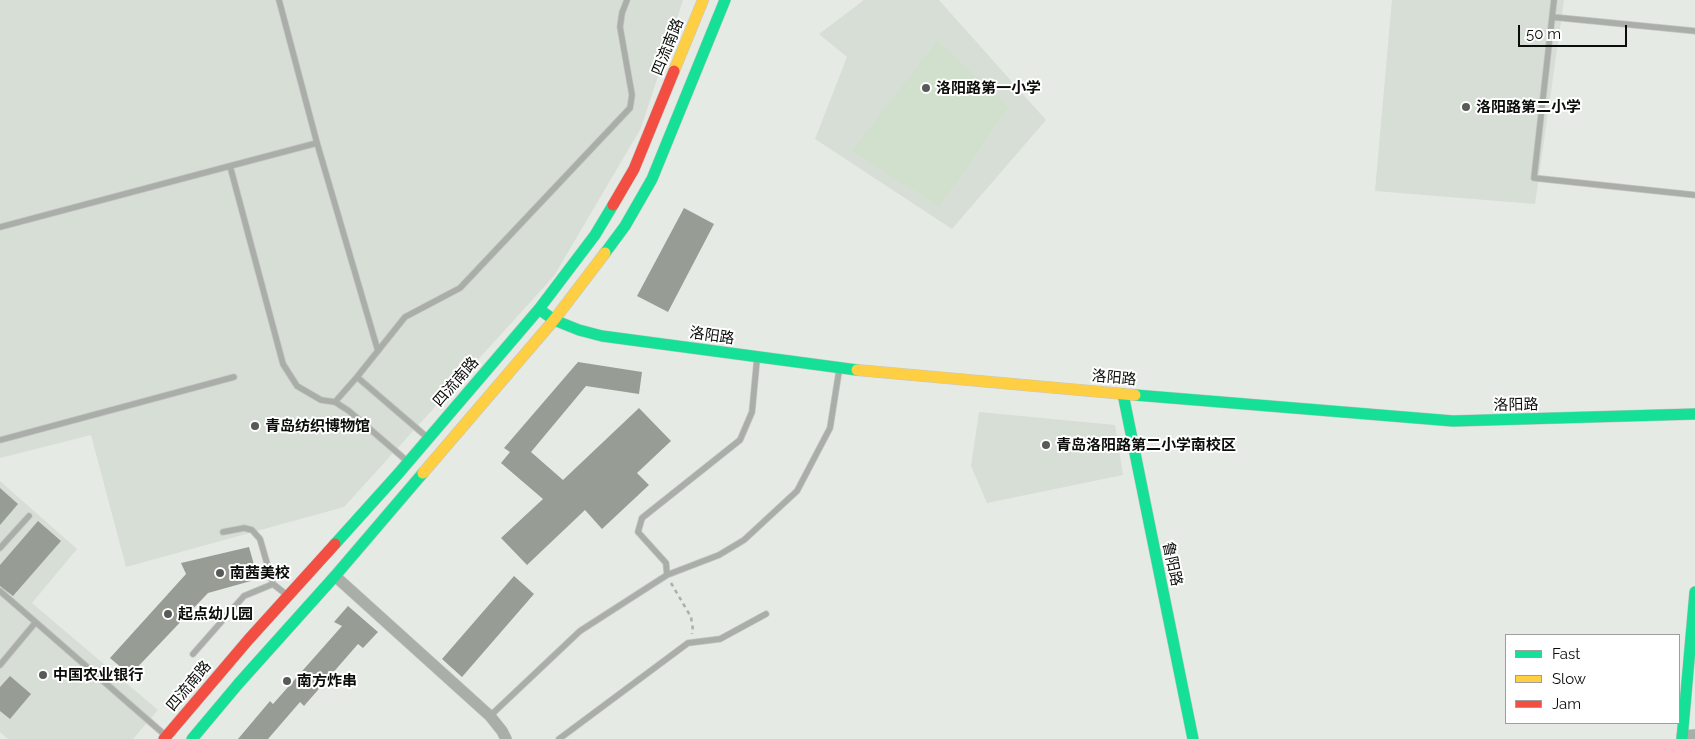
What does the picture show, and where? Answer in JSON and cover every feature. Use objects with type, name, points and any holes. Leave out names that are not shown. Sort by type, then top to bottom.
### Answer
[{"type":"main road","name":"四流南路","points":[[165,738],[249,639],[408,462],[539,309],[595,235],[634,169],[703,0]]},
{"type":"main road","points":[[192,739],[239,683],[335,576],[554,320],[625,226],[652,179],[668,144],[726,0]]},
{"type":"main road","name":"洛阳路","points":[[539,309],[554,320],[579,330],[602,336],[840,369],[1453,421],[1695,414]]},
{"type":"main road","name":"鲁阳路","points":[[1122,394],[1193,739]]},
{"type":"main road","points":[[1682,737],[1695,592]]},
{"type":"street","points":[[335,576],[490,716],[506,739]]},
{"type":"street","points":[[1682,737],[1695,735]]},
{"type":"lane","points":[[279,0],[317,142],[378,351]]},
{"type":"lane","points":[[335,402],[357,378],[405,317],[460,288],[630,108],[632,95],[620,27],[622,13],[627,0]]},
{"type":"lane","points":[[1554,0],[1534,178],[1695,195]]},
{"type":"lane","points":[[1552,17],[1695,31]]},
{"type":"lane","points":[[0,227],[317,142]]},
{"type":"lane","points":[[230,166],[283,364],[297,386],[321,400],[335,402],[349,411],[422,474]]},
{"type":"lane","points":[[667,575],[666,563],[638,532],[642,518],[740,440],[752,412],[758,357]]},
{"type":"lane","points":[[490,716],[580,631],[667,575],[719,555],[744,540],[797,490],[830,428],[840,369]]},
{"type":"lane","points":[[0,440],[234,377]]},
{"type":"lane","points":[[357,378],[442,450]]},
{"type":"lane","points":[[0,548],[29,516]]},
{"type":"lane","points":[[223,532],[244,528],[252,530],[260,539],[273,584],[288,596]]},
{"type":"lane","points":[[193,654],[244,596],[273,584]]},
{"type":"lane","points":[[0,592],[165,738]]},
{"type":"lane","points":[[559,739],[688,642],[720,639],[766,614]]},
{"type":"lane","points":[[0,665],[35,622]]},
{"type":"path","points":[[667,575],[691,616],[693,630],[688,642]]},
{"type":"shaded area","points":[[0,0],[683,0],[641,128],[554,276],[344,507],[126,567],[91,435],[0,458]]},
{"type":"shaded area","name":"洛阳路第一小学","points":[[864,0],[939,0],[1046,120],[952,229],[815,139],[847,57],[819,34]]},
{"type":"shaded area","name":"洛阳路第二小学","points":[[1392,0],[1564,0],[1535,204],[1375,191]]},
{"type":"shaded area","name":"青岛洛阳路第二小学南校区","points":[[979,412],[1115,425],[1123,475],[987,503],[971,466]]},
{"type":"shaded area","points":[[0,481],[77,549],[32,603],[158,710],[133,739],[8,739],[0,732]]},
{"type":"green space","points":[[938,41],[1008,107],[939,206],[852,151]]},
{"type":"building","points":[[684,208],[714,224],[668,312],[637,296]]},
{"type":"building","points":[[578,362],[642,372],[639,394],[586,386],[531,452],[563,480],[639,408],[671,441],[637,473],[649,485],[602,529],[585,510],[527,565],[501,538],[543,499],[501,463],[510,452],[504,448]]},
{"type":"building","points":[[0,488],[18,504],[0,525]]},
{"type":"building","points":[[38,521],[61,541],[13,596],[0,586],[0,565]]},
{"type":"building","points":[[249,547],[258,579],[208,593],[130,675],[110,658],[186,574],[181,563]]},
{"type":"building","points":[[514,576],[534,594],[462,677],[442,659]]},
{"type":"building","points":[[348,606],[378,632],[363,648],[358,644],[304,706],[300,702],[268,739],[238,739],[270,701],[273,704],[342,626],[334,622]]},
{"type":"building","points":[[10,676],[31,694],[10,719],[0,711],[0,687]]},
{"type":"traffic: fast","points":[[605,253],[625,226],[652,179],[725,0]]},
{"type":"traffic: fast","points":[[335,544],[398,474],[539,309],[595,235],[613,205]]},
{"type":"traffic: fast","points":[[543,312],[554,320],[579,330],[602,336],[857,370]]},
{"type":"traffic: fast","points":[[1123,394],[1193,739]]},
{"type":"traffic: fast","points":[[1135,395],[1453,421],[1695,414]]},
{"type":"traffic: fast","points":[[192,739],[423,473]]},
{"type":"traffic: fast","points":[[1682,739],[1695,592]]},
{"type":"traffic: slow","points":[[674,71],[703,0]]},
{"type":"traffic: slow","points":[[423,473],[554,320],[605,253]]},
{"type":"traffic: slow","points":[[857,370],[1135,395]]},
{"type":"traffic: jam","points":[[613,205],[634,169],[674,71]]},
{"type":"traffic: jam","points":[[164,739],[249,639],[335,544]]},
{"type":"place","name":"洛阳路第一小学","points":[[926,88]]},
{"type":"place","name":"洛阳路第二小学","points":[[1466,107]]},
{"type":"place","name":"青岛纺织博物馆","points":[[255,426]]},
{"type":"place","name":"青岛洛阳路第二小学南校区","points":[[1046,445]]},
{"type":"place","name":"南茜美校","points":[[220,573]]},
{"type":"place","name":"起点幼儿园","points":[[168,614]]},
{"type":"place","name":"中国农业银行","points":[[43,675]]},
{"type":"place","name":"南方炸串","points":[[287,681]]}]
